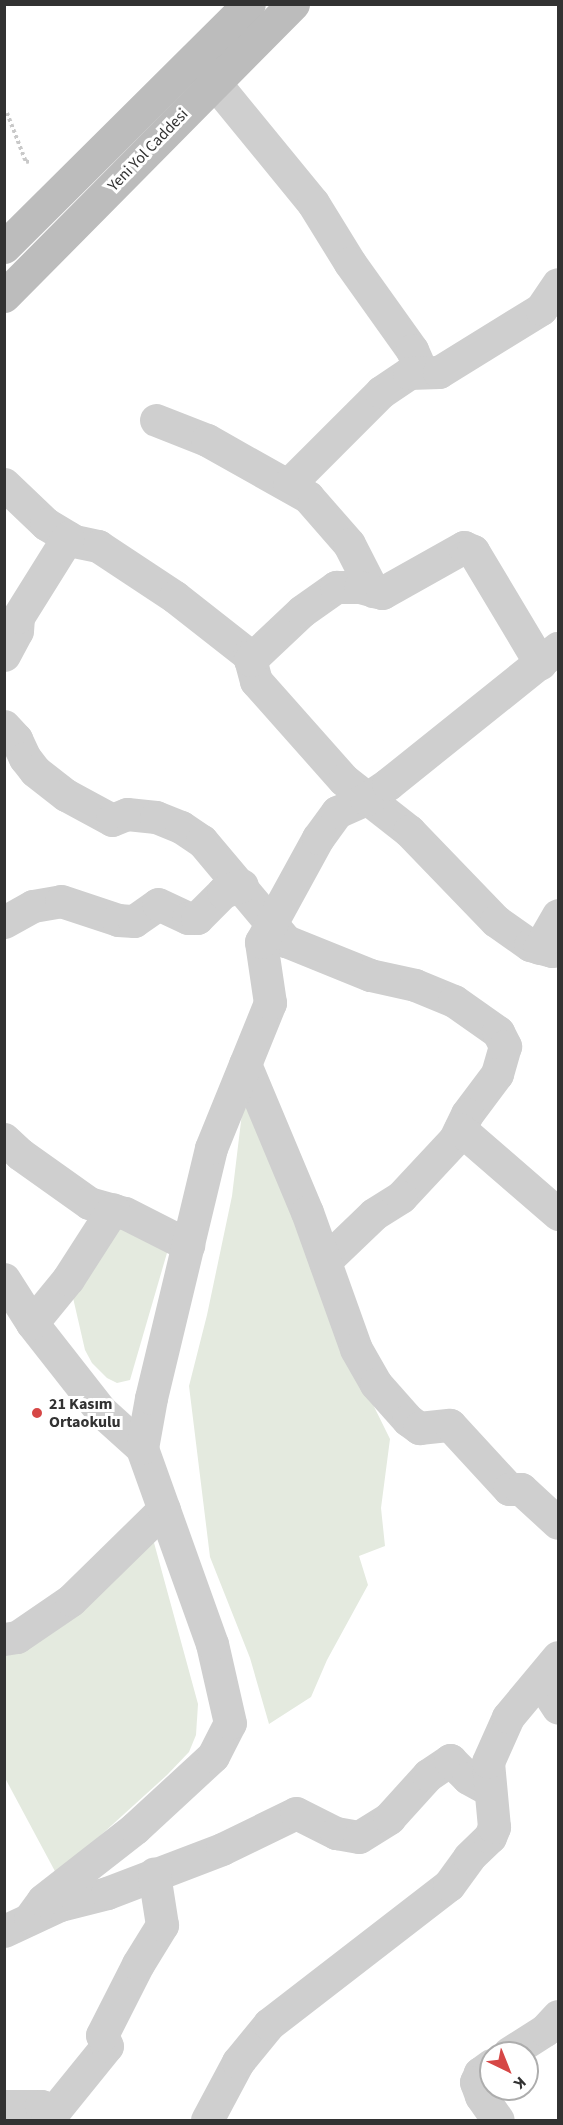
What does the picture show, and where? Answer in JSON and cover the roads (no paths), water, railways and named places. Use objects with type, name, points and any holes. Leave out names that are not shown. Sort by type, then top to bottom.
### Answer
[{"type":"main road","name":"Yeni Yol Caddesi","points":[[4,247],[249,4]]},
{"type":"main road","name":"Yeni Yol Caddesi","points":[[4,296],[293,4]]},
{"type":"street","points":[[214,82],[313,203],[350,263],[412,350],[422,372]]},
{"type":"street","points":[[289,484],[381,392],[409,374],[439,372],[541,309],[558,284]]},
{"type":"street","points":[[156,420],[207,440],[289,484],[308,497],[349,544],[374,591]]},
{"type":"street","points":[[4,484],[46,524],[68,537],[98,546],[175,597],[249,655],[252,670],[263,689],[344,780],[409,831],[496,921],[530,945],[549,949],[558,915]]},
{"type":"street","points":[[4,655],[17,632],[18,617],[68,537]]},
{"type":"street","points":[[142,1448],[151,1398],[211,1148],[270,1003],[261,942],[318,838],[337,812],[366,799],[454,733],[549,656],[473,551],[464,547],[382,593],[360,587],[336,587],[302,611],[250,660]]},
{"type":"street","points":[[4,726],[16,739],[25,759],[35,771],[66,795],[112,820],[127,814],[156,817],[181,827],[202,840],[272,921],[286,941],[303,950],[370,975],[415,985],[454,1001],[498,1032],[505,1046],[497,1074],[468,1114],[455,1139],[401,1197],[374,1214],[325,1261]]},
{"type":"street","points":[[4,922],[33,906],[61,902],[118,920],[134,921],[158,904],[188,918],[197,918],[223,892],[242,885]]},
{"type":"street","points":[[245,1064],[307,1212],[356,1349],[376,1384],[394,1406],[418,1428],[450,1425],[509,1490],[521,1489],[558,1523]]},
{"type":"street","points":[[460,1129],[558,1214]]},
{"type":"street","points":[[4,1139],[20,1154],[89,1203],[113,1209],[188,1245]]},
{"type":"street","points":[[32,1323],[68,1279],[113,1209]]},
{"type":"street","points":[[4,1279],[32,1323],[101,1412],[142,1448],[212,1644],[230,1723],[213,1756],[188,1781],[135,1828],[59,1886],[17,1924]]},
{"type":"street","points":[[4,1639],[17,1637],[70,1600],[164,1509]]},
{"type":"street","points":[[549,1668],[558,1708]]},
{"type":"street","points":[[209,2115],[238,2062],[269,2024],[377,1943],[448,1885],[469,1857],[490,1837],[494,1827],[489,1762],[508,1717],[549,1668]]},
{"type":"street","points":[[17,1924],[222,1849],[296,1814],[336,1833],[359,1838],[390,1818],[428,1775],[450,1760],[468,1778],[490,1790]]},
{"type":"street","points":[[4,2106],[41,2106],[50,2115],[107,2046],[102,2035],[138,1964],[162,1925],[153,1874]]},
{"type":"street","points":[[528,2041],[545,2030],[558,2016]]},
{"type":"street","points":[[479,2075],[476,2082],[479,2090]]},
{"type":"street","points":[[484,2101],[498,2121]]},
{"type":"place","name":"21 Kasım Ortaokulu","points":[[37,1413]]}]
